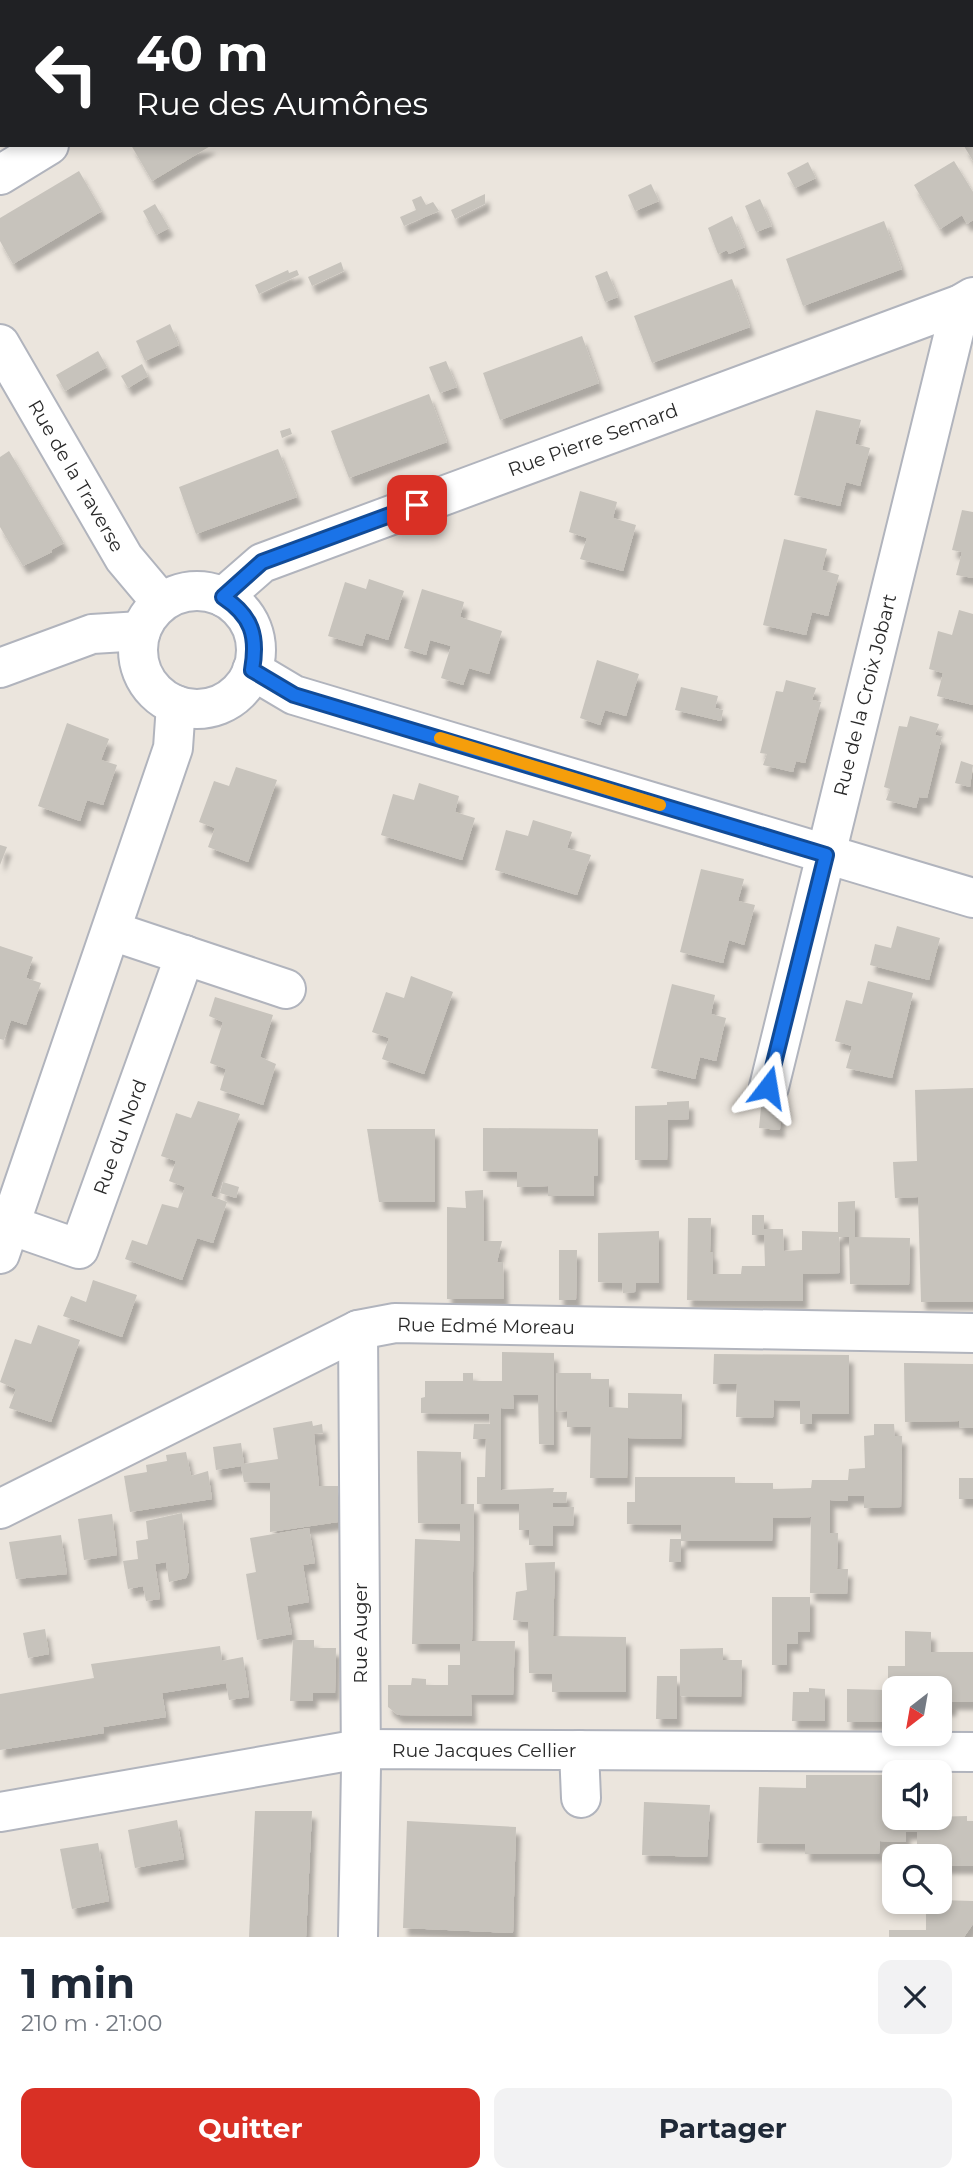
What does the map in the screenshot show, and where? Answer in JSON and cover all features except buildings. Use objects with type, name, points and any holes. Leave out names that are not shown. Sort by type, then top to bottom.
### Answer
[{"type":"street","points":[[0,175],[46,147]]},
{"type":"street","name":"Rue Pierre Semard","points":[[223,597],[262,562],[969,306]]},
{"type":"street","name":"Rue de la Croix Jobart","points":[[768,1087],[969,306]]},
{"type":"street","name":"Rue de la Traverse","points":[[0,344],[124,558],[151,617]]},
{"type":"street","points":[[0,668],[92,634],[151,617],[176,595],[192,591],[223,597],[237,607],[248,620],[254,636],[252,670],[230,698],[213,707],[176,705],[160,696],[148,683],[140,667],[138,649],[151,617]]},
{"type":"street","points":[[252,670],[294,695],[973,898]]},
{"type":"street","name":"Rue du Nord","points":[[176,705],[173,748],[5,1240],[79,1249],[185,955]]},
{"type":"street","points":[[112,931],[286,989]]},
{"type":"street","name":"Rue Edmé Moreau","points":[[0,1509],[358,1330],[395,1323],[973,1333]]},
{"type":"street","name":"Rue Auger","points":[[358,1330],[358,1937]]},
{"type":"street","name":"Rue Jacques Cellier","points":[[0,1812],[360,1749],[973,1752]]},
{"type":"street","points":[[579,1750],[581,1798]]},
{"type":"slow traffic","points":[[440,738],[660,805]]},
{"type":"route","points":[[417,505],[262,562],[223,597],[237,607],[248,620],[254,636],[252,670],[294,695],[826,855],[768,1087]]}]
